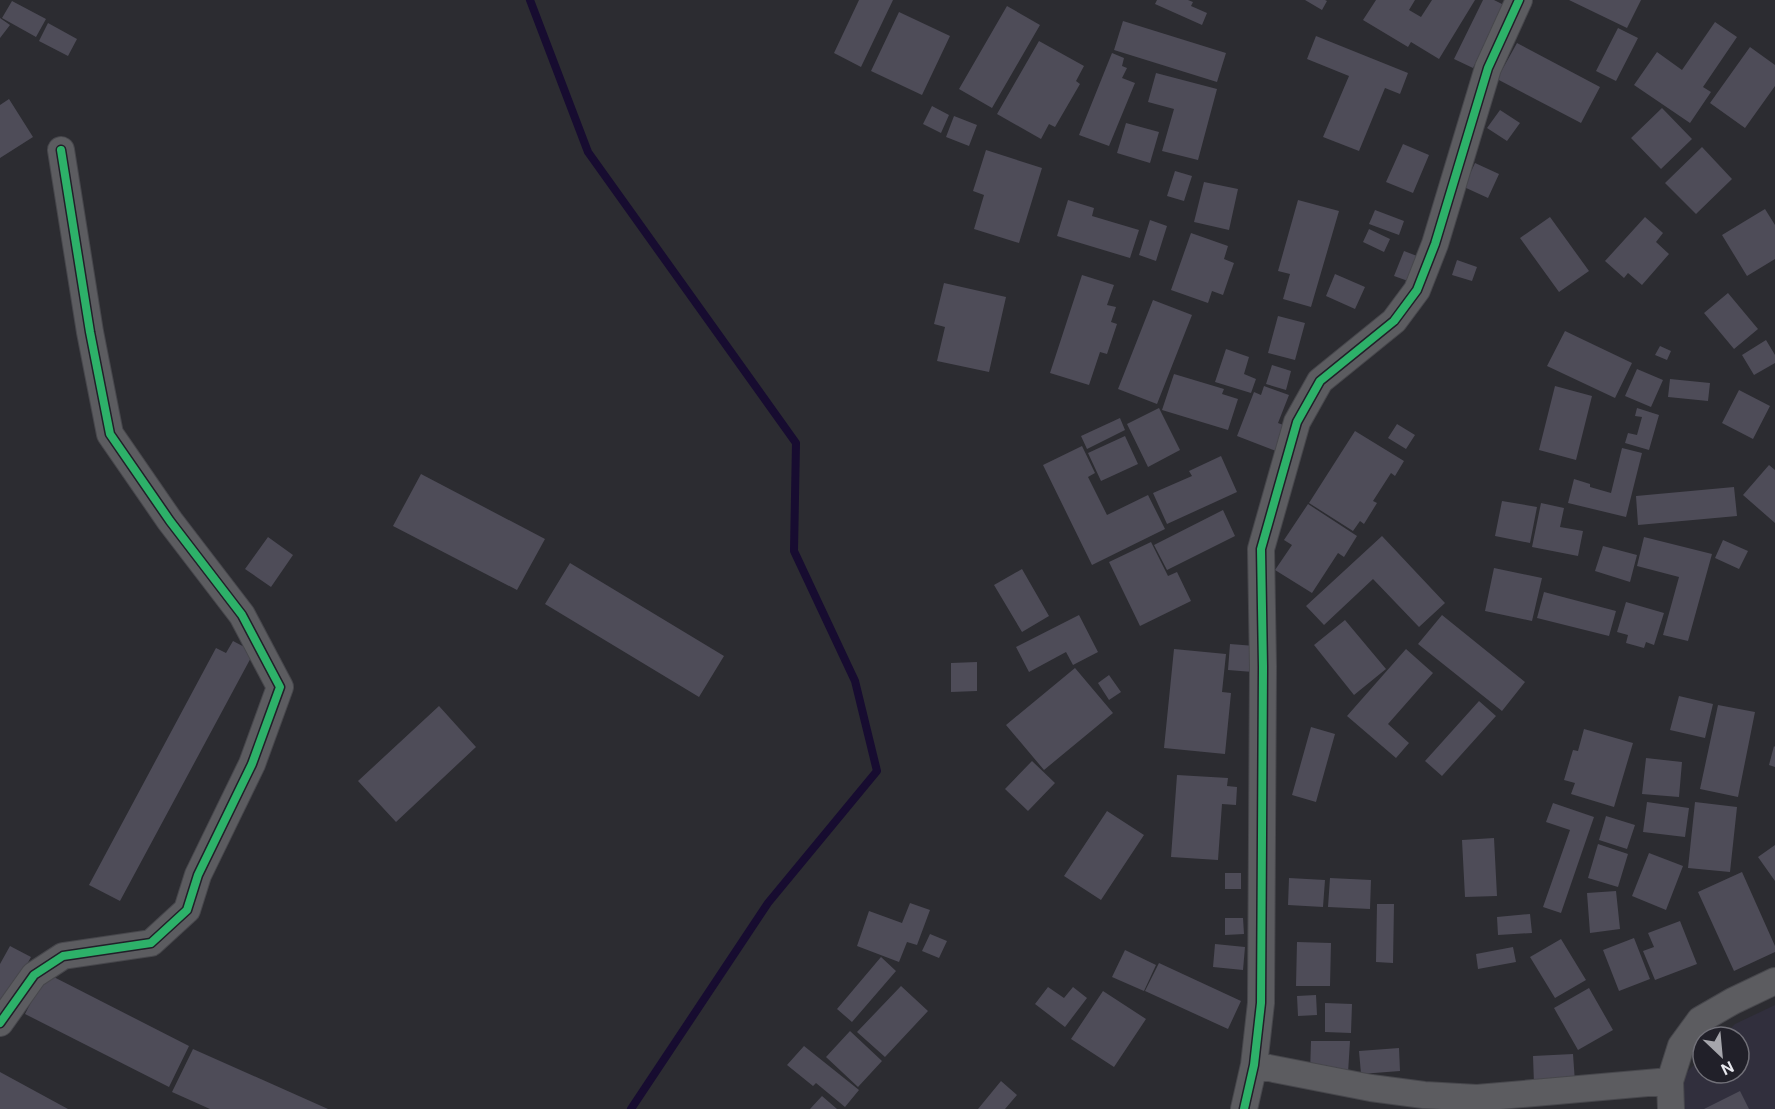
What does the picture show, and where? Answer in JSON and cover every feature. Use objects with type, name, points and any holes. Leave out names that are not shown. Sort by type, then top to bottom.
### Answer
[{"type":"street","points":[[1244,1109],[1254,1065],[1261,1003],[1263,667],[1261,549],[1297,422],[1320,381],[1394,321],[1417,290],[1435,244],[1488,68],[1520,0]]},
{"type":"street","points":[[0,1023],[34,975],[63,957],[151,943],[187,910],[198,875],[252,764],[280,687],[242,615],[170,521],[110,434],[90,332],[61,150]]},
{"type":"street","points":[[1671,1109],[1670,1081],[1681,1046],[1700,1020],[1775,981]]},
{"type":"street","points":[[1254,1065],[1371,1088],[1424,1095],[1477,1098],[1670,1081]]},
{"type":"shaded area","points":[[1775,1005],[1775,1109],[1680,1109],[1677,1082],[1691,1068],[1691,1085],[1751,1085],[1751,1025],[1735,1024]]},
{"type":"building","points":[[859,0],[893,0],[861,67],[834,53]]},
{"type":"building","points":[[1157,0],[1188,0],[1193,2],[1191,6],[1207,13],[1202,25],[1155,4]]},
{"type":"building","points":[[1305,0],[1325,0],[1327,1],[1322,10]]},
{"type":"building","points":[[1376,0],[1415,0],[1409,10],[1421,17],[1432,0],[1475,0],[1439,59],[1411,42],[1408,47],[1363,20]]},
{"type":"building","points":[[1483,0],[1494,0],[1504,5],[1473,68],[1454,59]]},
{"type":"building","points":[[1569,0],[1641,0],[1627,28]]},
{"type":"building","points":[[12,1],[46,19],[36,37],[2,18]]},
{"type":"building","points":[[1007,6],[1040,25],[992,108],[959,89]]},
{"type":"building","points":[[899,12],[950,36],[922,95],[871,71]]},
{"type":"building","points":[[0,18],[10,25],[0,38]]},
{"type":"building","points":[[1123,21],[1226,53],[1217,82],[1114,50]]},
{"type":"building","points":[[1715,22],[1737,37],[1703,87],[1711,92],[1690,123],[1634,85],[1657,52],[1682,70]]},
{"type":"building","points":[[48,23],[77,39],[68,56],[39,41]]},
{"type":"building","points":[[1618,28],[1638,38],[1616,81],[1596,71]]},
{"type":"building","points":[[1316,36],[1408,73],[1400,94],[1385,88],[1359,151],[1323,137],[1349,76],[1307,59]]},
{"type":"building","points":[[1039,41],[1084,66],[1076,81],[1080,84],[1055,127],[1049,124],[1041,139],[997,114]]},
{"type":"building","points":[[1517,43],[1600,87],[1581,123],[1497,79]]},
{"type":"building","points":[[1750,47],[1775,65],[1775,86],[1745,128],[1710,103]]},
{"type":"building","points":[[1112,53],[1124,58],[1122,66],[1127,68],[1122,78],[1135,83],[1109,146],[1079,135]]},
{"type":"building","points":[[1156,73],[1217,89],[1198,160],[1162,151],[1174,109],[1148,102]]},
{"type":"building","points":[[9,99],[33,137],[0,158],[0,105]]},
{"type":"building","points":[[932,106],[949,115],[941,133],[923,124]]},
{"type":"building","points":[[1662,108],[1692,139],[1661,169],[1631,138]]},
{"type":"building","points":[[1500,110],[1520,123],[1507,141],[1487,128]]},
{"type":"building","points":[[954,116],[977,125],[969,146],[946,137]]},
{"type":"building","points":[[1126,123],[1159,132],[1150,163],[1117,153]]},
{"type":"building","points":[[1403,144],[1429,155],[1413,193],[1386,182]]},
{"type":"building","points":[[1702,147],[1732,179],[1696,214],[1665,183]]},
{"type":"building","points":[[986,150],[1042,168],[1019,243],[974,229],[984,195],[973,191]]},
{"type":"building","points":[[1475,163],[1499,174],[1488,198],[1464,187]]},
{"type":"building","points":[[1175,171],[1192,176],[1184,201],[1167,196]]},
{"type":"building","points":[[1204,182],[1238,189],[1229,230],[1194,222]]},
{"type":"building","points":[[1068,200],[1094,208],[1092,216],[1139,230],[1130,258],[1057,236]]},
{"type":"building","points":[[1298,200],[1339,211],[1311,307],[1283,299],[1290,274],[1278,271]]},
{"type":"building","points":[[1765,209],[1775,225],[1775,259],[1747,276],[1722,235]]},
{"type":"building","points":[[1375,210],[1404,221],[1399,235],[1369,224]]},
{"type":"building","points":[[1550,217],[1589,271],[1559,292],[1520,238]]},
{"type":"building","points":[[1645,217],[1663,233],[1656,242],[1669,254],[1642,285],[1628,273],[1624,278],[1605,261]]},
{"type":"building","points":[[1150,220],[1167,226],[1156,261],[1139,255]]},
{"type":"building","points":[[1369,229],[1390,239],[1384,252],[1363,242]]},
{"type":"building","points":[[1191,233],[1228,246],[1224,259],[1234,263],[1223,295],[1212,291],[1208,303],[1171,290]]},
{"type":"building","points":[[1404,251],[1417,256],[1408,281],[1394,276]]},
{"type":"building","points":[[1457,260],[1477,267],[1472,281],[1452,275]]},
{"type":"building","points":[[1335,274],[1365,287],[1355,309],[1326,296]]},
{"type":"building","points":[[1082,275],[1114,285],[1107,305],[1116,307],[1111,322],[1117,324],[1107,354],[1100,352],[1089,385],[1050,373]]},
{"type":"building","points":[[944,283],[1006,297],[989,372],[937,361],[945,327],[934,324]]},
{"type":"building","points":[[1728,293],[1758,329],[1734,349],[1704,313]]},
{"type":"building","points":[[1153,300],[1192,315],[1157,404],[1118,389]]},
{"type":"building","points":[[1278,316],[1305,323],[1295,360],[1268,353]]},
{"type":"building","points":[[1565,331],[1632,363],[1615,398],[1547,366]]},
{"type":"building","points":[[1766,340],[1775,355],[1775,363],[1754,375],[1742,355]]},
{"type":"building","points":[[1660,346],[1671,351],[1667,360],[1655,355]]},
{"type":"building","points":[[1226,349],[1249,357],[1244,374],[1256,379],[1251,393],[1215,382]]},
{"type":"building","points":[[1272,365],[1291,371],[1286,390],[1266,384]]},
{"type":"building","points":[[1637,369],[1663,380],[1651,407],[1625,396]]},
{"type":"building","points":[[1174,374],[1224,389],[1222,394],[1238,399],[1228,430],[1162,410]]},
{"type":"building","points":[[1670,379],[1710,383],[1708,401],[1668,397]]},
{"type":"building","points":[[1264,386],[1289,395],[1278,423],[1286,426],[1276,451],[1237,436],[1254,392],[1261,395]]},
{"type":"building","points":[[1555,386],[1592,396],[1576,460],[1539,450]]},
{"type":"building","points":[[1739,390],[1770,406],[1753,439],[1722,423]]},
{"type":"building","points":[[1159,408],[1180,450],[1148,467],[1127,424]]},
{"type":"building","points":[[1637,408],[1659,415],[1649,450],[1625,443],[1628,433],[1637,435],[1642,417],[1635,416]]},
{"type":"building","points":[[1120,418],[1125,430],[1087,449],[1081,436]]},
{"type":"building","points":[[1397,424],[1415,435],[1406,449],[1388,438]]},
{"type":"building","points":[[1355,431],[1404,461],[1395,476],[1391,473],[1373,501],[1377,503],[1364,524],[1360,521],[1353,531],[1309,503]]},
{"type":"building","points":[[1125,436],[1138,464],[1101,481],[1088,453]]},
{"type":"building","points":[[1082,446],[1095,473],[1088,477],[1107,515],[1148,495],[1165,529],[1092,565],[1043,465]]},
{"type":"building","points":[[1622,448],[1642,453],[1626,517],[1568,503],[1574,479],[1590,484],[1590,487],[1611,493]]},
{"type":"building","points":[[1221,456],[1237,492],[1167,524],[1153,493],[1192,476],[1189,471]]},
{"type":"building","points":[[1769,465],[1775,470],[1775,523],[1743,495]]},
{"type":"building","points":[[421,474],[545,539],[517,590],[393,526]]},
{"type":"building","points":[[1734,487],[1737,516],[1638,525],[1636,496]]},
{"type":"building","points":[[1502,501],[1537,507],[1530,543],[1495,536]]},
{"type":"building","points":[[1541,503],[1564,508],[1560,527],[1583,531],[1578,556],[1532,547]]},
{"type":"building","points":[[1308,504],[1357,536],[1344,557],[1338,553],[1312,593],[1275,570],[1292,545],[1284,540]]},
{"type":"building","points":[[1223,510],[1235,536],[1167,570],[1154,545]]},
{"type":"building","points":[[1382,536],[1445,603],[1419,627],[1373,579],[1324,625],[1306,606]]},
{"type":"building","points":[[268,537],[293,555],[271,587],[245,569]]},
{"type":"building","points":[[1644,537],[1712,554],[1688,641],[1663,635],[1679,577],[1637,566]]},
{"type":"building","points":[[1723,540],[1748,551],[1739,569],[1715,558]]},
{"type":"building","points":[[1151,542],[1168,576],[1177,572],[1191,601],[1140,626],[1109,562]]},
{"type":"building","points":[[1603,546],[1637,555],[1630,582],[1595,571]]},
{"type":"building","points":[[570,563],[724,656],[699,697],[545,604]]},
{"type":"building","points":[[1494,568],[1542,578],[1532,621],[1485,611]]},
{"type":"building","points":[[1022,569],[1049,616],[1022,632],[994,585]]},
{"type":"building","points":[[1544,592],[1616,611],[1609,636],[1537,618]]},
{"type":"building","points":[[1626,602],[1664,613],[1654,645],[1646,642],[1644,648],[1626,643],[1628,635],[1617,632]]},
{"type":"building","points":[[1079,615],[1098,652],[1073,665],[1066,652],[1029,672],[1016,647]]},
{"type":"building","points":[[1442,615],[1525,682],[1502,711],[1418,644]]},
{"type":"building","points":[[1345,620],[1386,669],[1354,695],[1314,645]]},
{"type":"building","points":[[233,641],[254,652],[120,901],[89,885],[216,648],[226,653]]},
{"type":"building","points":[[1230,644],[1255,646],[1253,672],[1228,670]]},
{"type":"building","points":[[1174,649],[1226,654],[1222,692],[1231,693],[1225,754],[1164,748]]},
{"type":"building","points":[[1406,649],[1433,673],[1388,724],[1409,743],[1396,758],[1347,716]]},
{"type":"building","points":[[977,662],[977,691],[951,692],[951,663]]},
{"type":"building","points":[[1075,668],[1113,713],[1044,770],[1006,725]]},
{"type":"building","points":[[1109,675],[1121,692],[1109,700],[1098,683]]},
{"type":"building","points":[[1679,696],[1713,704],[1705,738],[1670,730]]},
{"type":"building","points":[[1479,701],[1496,716],[1442,776],[1425,761]]},
{"type":"building","points":[[1718,705],[1755,712],[1738,797],[1700,789]]},
{"type":"building","points":[[439,706],[476,747],[396,822],[358,781]]},
{"type":"building","points":[[1311,727],[1335,734],[1316,802],[1292,795]]},
{"type":"building","points":[[1584,729],[1633,743],[1614,807],[1571,794],[1575,783],[1564,780],[1573,750],[1578,751]]},
{"type":"building","points":[[1775,747],[1775,767],[1769,765]]},
{"type":"building","points":[[1646,758],[1682,762],[1679,797],[1642,794]]},
{"type":"building","points":[[1032,761],[1055,783],[1028,811],[1005,789]]},
{"type":"building","points":[[1177,775],[1228,778],[1227,786],[1237,787],[1236,805],[1222,804],[1218,860],[1171,857]]},
{"type":"building","points":[[1647,802],[1689,808],[1685,837],[1643,832]]},
{"type":"building","points":[[1695,802],[1737,807],[1730,872],[1688,868]]},
{"type":"building","points":[[1553,803],[1594,817],[1561,913],[1543,907],[1570,830],[1546,822]]},
{"type":"building","points":[[1107,811],[1144,835],[1101,900],[1064,876]]},
{"type":"building","points":[[1606,816],[1635,825],[1627,849],[1599,840]]},
{"type":"building","points":[[1494,838],[1497,896],[1465,897],[1462,840]]},
{"type":"building","points":[[1598,844],[1628,854],[1618,887],[1588,878]]},
{"type":"building","points":[[1775,845],[1775,881],[1758,857]]},
{"type":"building","points":[[1649,853],[1683,866],[1666,910],[1632,896]]},
{"type":"building","points":[[1742,872],[1775,946],[1775,952],[1734,971],[1698,892]]},
{"type":"building","points":[[1225,873],[1241,873],[1241,889],[1225,889]]},
{"type":"building","points":[[1289,878],[1325,880],[1323,907],[1288,905]]},
{"type":"building","points":[[1330,878],[1371,880],[1370,909],[1328,907]]},
{"type":"building","points":[[1616,891],[1620,929],[1590,933],[1587,893]]},
{"type":"building","points":[[910,903],[930,910],[917,945],[907,942],[899,962],[857,946],[869,911],[902,923]]},
{"type":"building","points":[[1377,904],[1394,904],[1393,963],[1376,962]]},
{"type":"building","points":[[1530,914],[1532,933],[1498,935],[1497,917]]},
{"type":"building","points":[[1225,918],[1243,918],[1244,934],[1225,935]]},
{"type":"building","points":[[1680,921],[1697,964],[1655,980],[1643,951],[1654,947],[1648,933]]},
{"type":"building","points":[[930,934],[947,941],[939,958],[922,951]]},
{"type":"building","points":[[1634,938],[1650,979],[1619,991],[1603,950]]},
{"type":"building","points":[[1561,939],[1586,980],[1555,998],[1530,957]]},
{"type":"building","points":[[1297,942],[1331,943],[1330,986],[1296,986]]},
{"type":"building","points":[[1215,944],[1245,947],[1243,970],[1213,967]]},
{"type":"building","points":[[10,946],[31,957],[2,1011],[0,1009],[0,964]]},
{"type":"building","points":[[1513,947],[1516,962],[1478,969],[1476,954]]},
{"type":"building","points":[[1125,950],[1156,965],[1144,991],[1112,977]]},
{"type":"building","points":[[881,957],[896,971],[852,1022],[837,1009]]},
{"type":"building","points":[[1159,963],[1241,1001],[1228,1029],[1145,991]]},
{"type":"building","points":[[46,973],[189,1046],[169,1087],[25,1014]]},
{"type":"building","points":[[901,986],[928,1011],[885,1057],[857,1032]]},
{"type":"building","points":[[1048,987],[1064,998],[1073,987],[1087,998],[1065,1027],[1035,1004]]},
{"type":"building","points":[[1589,988],[1613,1030],[1578,1050],[1554,1008]]},
{"type":"building","points":[[1103,991],[1146,1019],[1114,1067],[1071,1039]]},
{"type":"building","points":[[1316,995],[1317,1015],[1298,1016],[1297,996]]},
{"type":"building","points":[[1325,1003],[1352,1004],[1351,1033],[1325,1032]]},
{"type":"building","points":[[850,1031],[882,1061],[858,1087],[826,1057]]},
{"type":"building","points":[[1311,1041],[1350,1041],[1348,1073],[1310,1073]]},
{"type":"building","points":[[804,1046],[859,1090],[845,1107],[816,1083],[813,1086],[787,1065]]},
{"type":"building","points":[[1399,1048],[1400,1071],[1361,1074],[1359,1051]]},
{"type":"building","points":[[193,1049],[328,1109],[210,1109],[172,1092]]},
{"type":"building","points":[[1573,1054],[1575,1082],[1534,1084],[1533,1056]]},
{"type":"building","points":[[0,1072],[68,1109],[0,1109]]},
{"type":"building","points":[[1001,1081],[1017,1095],[1005,1109],[978,1109]]},
{"type":"building","points":[[1740,1091],[1749,1109],[1704,1109]]},
{"type":"building","points":[[822,1096],[837,1109],[810,1109]]},
{"type":"waterway","points":[[530,0],[588,152],[796,443],[794,551],[855,681],[877,771],[768,903],[631,1109]]},
{"type":"cycle path","points":[[1244,1109],[1254,1065],[1261,1003],[1263,667],[1261,549],[1297,422],[1320,381],[1394,321],[1417,290],[1435,244],[1488,68],[1519,0]]},
{"type":"cycle path","points":[[0,1023],[34,975],[63,956],[151,943],[187,910],[198,875],[252,764],[280,687],[242,615],[170,521],[110,434],[90,332],[61,150]]}]
